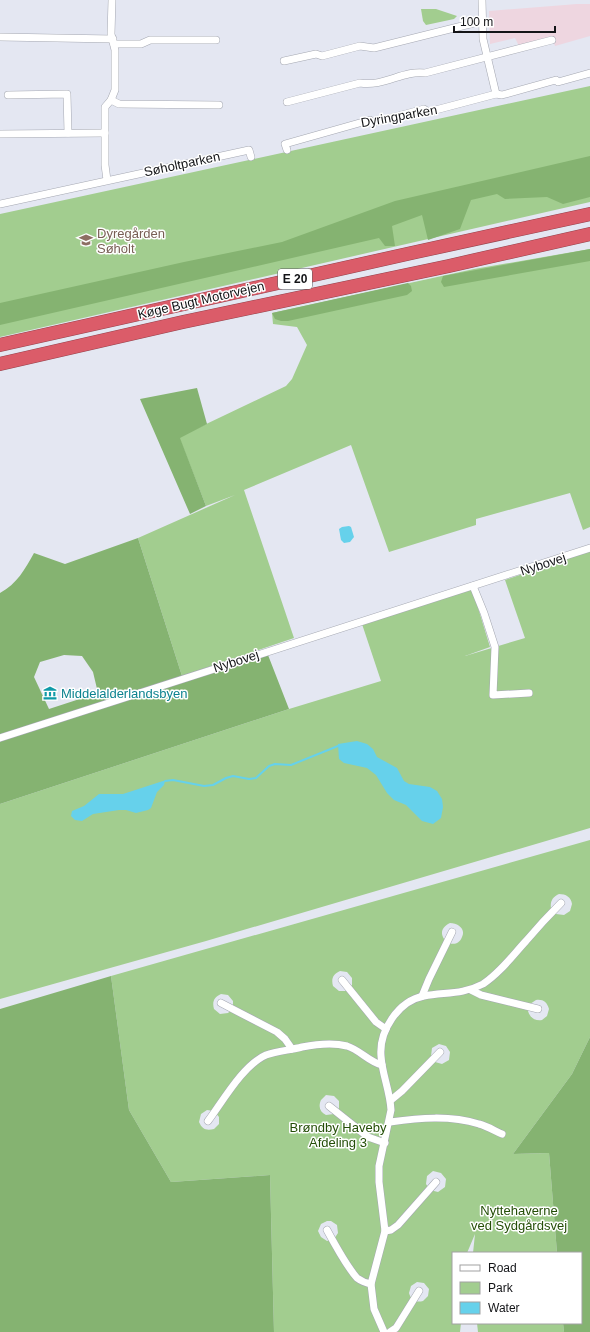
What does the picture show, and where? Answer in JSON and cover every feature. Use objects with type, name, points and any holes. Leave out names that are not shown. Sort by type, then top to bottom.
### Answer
[{"type":"highway","points":[[416,252],[426,246],[590,206]]},
{"type":"highway","name":"Køge Bugt Motorvejen","points":[[0,346],[590,214]]},
{"type":"highway","name":"Køge Bugt Motorvejen","points":[[0,364],[182,322],[449,266],[590,234]]},
{"type":"highway","points":[[449,266],[590,241]]},
{"type":"street","points":[[482,0],[483,39],[496,94]]},
{"type":"street","points":[[107,180],[105,165],[105,107],[111,100],[115,90],[115,50],[112,34],[112,1]]},
{"type":"street","points":[[284,61],[316,54],[322,56],[360,46],[374,48],[474,23],[482,23]]},
{"type":"street","points":[[0,37],[113,41],[141,44],[150,40],[216,40]]},
{"type":"street","points":[[287,102],[360,83],[371,85],[417,72],[426,73],[552,40]]},
{"type":"street","name":"Dyringparken","points":[[286,150],[285,144],[370,120],[372,123],[424,109],[428,112],[496,94],[502,95],[556,80],[558,82],[590,73]]},
{"type":"street","points":[[8,95],[67,94],[68,133]]},
{"type":"street","points":[[111,100],[119,104],[219,105]]},
{"type":"street","points":[[0,134],[105,133]]},
{"type":"street","name":"Søholtparken","points":[[0,204],[249,150],[251,157]]},
{"type":"street","name":"Nybovej","points":[[0,738],[590,548]]},
{"type":"street","points":[[474,586],[495,646],[492,695],[529,693]]},
{"type":"street","points":[[384,1332],[374,1309],[371,1284],[385,1231],[379,1182],[379,1166],[390,1122],[391,1110],[391,1100],[382,1065],[381,1054],[386,1029],[392,1017],[399,1009],[409,1002],[422,996],[454,994],[471,990],[484,983],[494,975],[561,903]]},
{"type":"street","points":[[422,996],[452,932]]},
{"type":"street","points":[[342,980],[376,1022],[386,1029]]},
{"type":"street","points":[[471,990],[480,995],[538,1009]]},
{"type":"street","points":[[221,1004],[277,1032],[285,1039],[292,1049]]},
{"type":"street","points":[[208,1121],[243,1073],[253,1063],[266,1055],[321,1044],[335,1044],[348,1046],[362,1053],[375,1063],[382,1065]]},
{"type":"street","points":[[391,1100],[402,1091],[440,1052]]},
{"type":"street","points":[[329,1106],[368,1137],[385,1143]]},
{"type":"street","points":[[390,1122],[435,1118],[458,1120],[480,1124],[502,1134]]},
{"type":"street","points":[[385,1231],[391,1230],[398,1225],[436,1182]]},
{"type":"street","points":[[327,1230],[358,1278],[365,1283],[371,1284]]},
{"type":"street","points":[[390,1332],[396,1328],[419,1290]]},
{"type":"shaded area","points":[[590,4],[590,36],[555,46],[552,36],[519,46],[515,38],[490,44],[489,11]]},
{"type":"green space","points":[[421,9],[436,9],[457,16],[454,19],[426,25],[423,21]]},
{"type":"green space","points":[[590,86],[590,202],[0,337],[0,214]]},
{"type":"green space","points":[[590,156],[590,197],[563,204],[547,197],[505,199],[497,194],[471,200],[460,229],[428,240],[422,215],[392,226],[395,246],[385,246],[379,238],[0,325],[0,303],[282,242],[395,201]]},
{"type":"green space","points":[[590,249],[590,527],[583,530],[570,493],[476,519],[476,525],[389,552],[351,445],[244,490],[294,638],[182,676],[138,538],[235,495],[206,506],[179,437],[286,386],[292,379],[307,345],[297,327],[273,324],[272,313],[474,269]]},
{"type":"green space","points":[[590,249],[590,261],[444,287],[441,282],[443,276]]},
{"type":"green space","points":[[408,283],[411,286],[412,291],[407,295],[288,321],[275,319],[272,313]]},
{"type":"green space","points":[[197,388],[207,424],[180,438],[206,506],[190,514],[140,399]]},
{"type":"green space","points":[[138,538],[182,676],[268,655],[289,709],[0,804],[0,593],[16,581],[34,553],[65,564]],"holes":[[[64,655],[82,656],[93,672],[98,693],[49,709],[34,677],[40,662]]]},
{"type":"green space","points":[[590,551],[590,828],[206,941],[0,999],[0,804],[289,709],[381,681],[362,624],[472,588],[490,647],[465,656],[525,638],[505,580]]},
{"type":"green space","points":[[590,840],[590,1037],[572,1074],[513,1154],[549,1153],[557,1252],[473,1252],[475,1234],[467,1252],[452,1252],[452,1324],[461,1324],[460,1332],[274,1332],[270,1175],[171,1182],[129,1110],[111,976]],"holes":[[[557,895],[568,896],[571,899],[572,904],[570,911],[564,915],[556,914],[551,909],[551,902]],[[450,923],[453,923],[462,929],[463,934],[459,942],[454,944],[446,940],[443,937],[442,932],[444,927]],[[340,971],[347,972],[352,978],[352,985],[347,991],[339,991],[333,986],[332,979],[334,975]],[[221,994],[228,995],[233,1001],[233,1008],[228,1013],[220,1014],[214,1009],[213,1002],[215,998]],[[536,1000],[541,1000],[547,1004],[549,1009],[547,1016],[542,1020],[537,1020],[530,1016],[528,1011],[530,1004]],[[439,1044],[446,1046],[450,1052],[449,1060],[442,1064],[435,1062],[431,1056],[432,1048]],[[326,1095],[334,1096],[339,1101],[339,1109],[334,1114],[326,1115],[320,1109],[321,1100]],[[207,1110],[214,1111],[219,1117],[219,1124],[214,1129],[207,1130],[203,1128],[199,1122],[201,1114]],[[433,1171],[441,1173],[446,1179],[445,1187],[438,1192],[430,1190],[426,1184],[427,1176]],[[331,1221],[337,1225],[338,1233],[334,1239],[327,1241],[321,1237],[318,1231],[321,1224]],[[417,1282],[424,1283],[429,1289],[428,1296],[420,1302],[414,1300],[409,1293],[411,1286]]]},
{"type":"green space","points":[[111,976],[129,1110],[171,1182],[270,1175],[274,1332],[0,1332],[0,1009]]},
{"type":"green space","points":[[590,1037],[590,1332],[564,1332],[563,1324],[582,1324],[582,1252],[557,1252],[549,1153],[513,1154],[572,1074]]},
{"type":"green space","points":[[477,1324],[563,1324],[564,1332],[478,1332]]},
{"type":"water","points":[[349,526],[351,527],[354,537],[350,542],[344,543],[341,540],[339,529]]},
{"type":"water","points":[[357,741],[367,744],[373,749],[377,757],[397,768],[404,781],[409,784],[430,787],[437,791],[442,799],[443,807],[441,818],[433,824],[422,821],[406,805],[394,800],[387,793],[376,775],[367,768],[344,763],[339,759],[338,744]]},
{"type":"water","points":[[165,781],[164,785],[157,792],[151,808],[148,810],[136,813],[126,810],[119,810],[93,814],[82,821],[75,820],[71,816],[72,811],[84,806],[99,794],[123,794]]},
{"type":"waterway","points":[[165,781],[173,780],[204,786],[213,785],[233,776],[249,779],[256,778],[269,766],[275,764],[291,765],[338,746]]},
{"type":"place","name":"Dyregården Søholt","points":[[86,240]]},
{"type":"place","name":"Middelalderlandsbyen","points":[[50,693]]},
{"type":"park label","name":"Brøndby Haveby Afdeling 3","points":[[338,1134]]},
{"type":"park label","name":"Nyttehaverne ved Sydgårdsvej","points":[[519,1218]]}]
